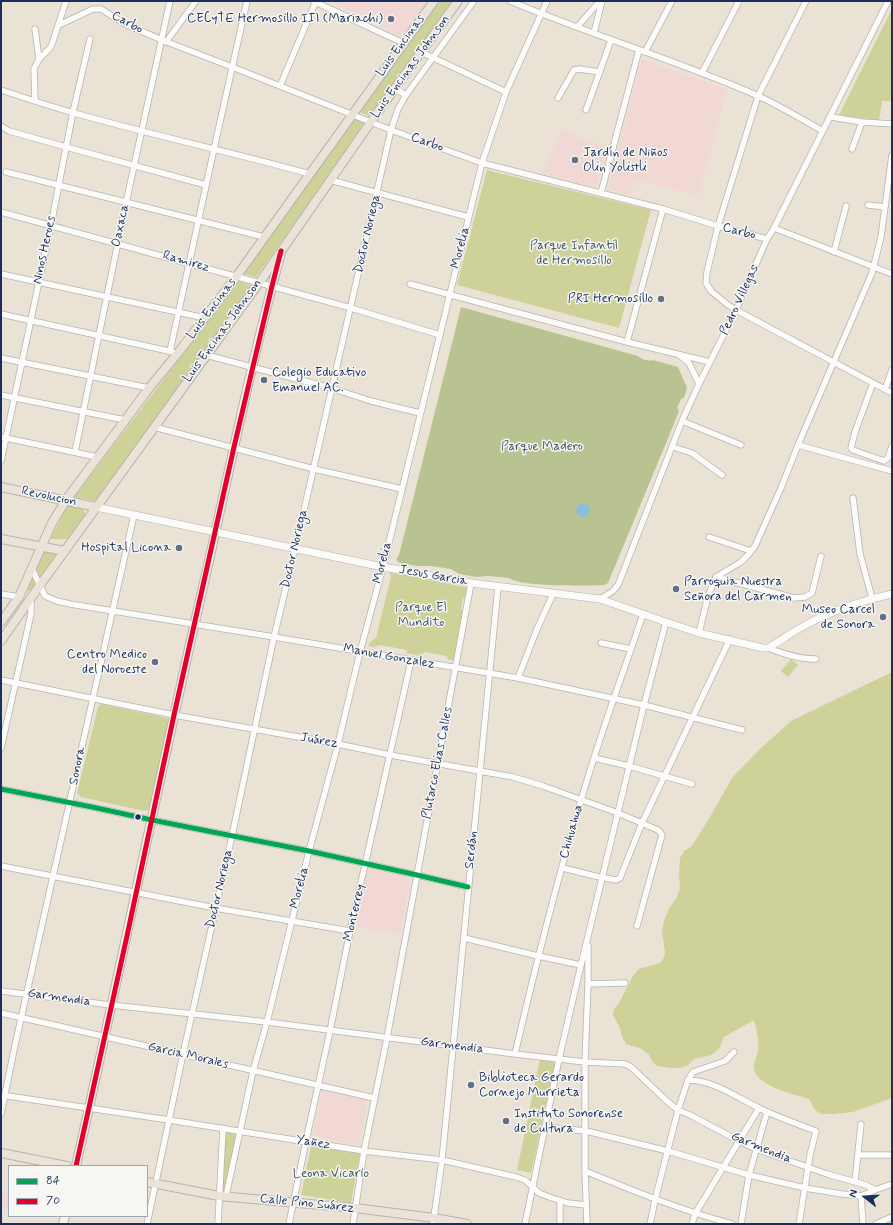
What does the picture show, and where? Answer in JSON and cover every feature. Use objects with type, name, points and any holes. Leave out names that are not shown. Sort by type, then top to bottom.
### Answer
[{"type":"main road","name":"Luis Encinas","points":[[1,622],[20,597],[52,523],[66,500],[174,352],[205,318],[236,277],[434,1]]},
{"type":"main road","name":"Luis Encinas Johnson","points":[[1,641],[96,507],[259,283],[330,180],[458,1]]},
{"type":"main road","points":[[76,1165],[234,447],[281,251]]},
{"type":"main road","name":"Revolucion","points":[[1,487],[96,507]]},
{"type":"main road","points":[[1,539],[65,551]]},
{"type":"main road","points":[[1,1153],[62,1165]]},
{"type":"main road","name":"Calle Pino Suárez","points":[[148,1182],[222,1196],[355,1208],[434,1221],[467,1224]]},
{"type":"street","points":[[35,100],[34,69],[38,59],[50,48],[66,1]]},
{"type":"street","name":"Oaxaca","points":[[75,452],[141,130],[164,41],[170,1]]},
{"type":"street","points":[[164,41],[196,1]]},
{"type":"street","points":[[1,314],[174,352],[179,312],[189,263],[247,1]]},
{"type":"street","points":[[280,86],[315,1],[403,43]]},
{"type":"street","name":"Doctor Noriega","points":[[147,1224],[274,637],[296,548],[331,388],[351,308],[390,130],[406,95],[474,1]]},
{"type":"street","points":[[510,1],[577,28],[702,73],[758,96],[823,131]]},
{"type":"street","name":"Morelia","points":[[222,1196],[240,1131],[253,1071],[267,1022],[309,851],[383,567],[482,163],[506,92],[547,1]]},
{"type":"street","points":[[577,28],[601,1]]},
{"type":"street","points":[[594,33],[601,1]]},
{"type":"street","points":[[601,193],[642,51],[672,1]]},
{"type":"street","points":[[702,73],[739,1]]},
{"type":"street","points":[[806,1],[758,96],[718,226],[707,272],[706,283],[719,298],[736,310],[892,393]]},
{"type":"street","name":"Pedro Villegas","points":[[600,599],[613,591],[618,585],[682,421],[699,384],[736,310],[767,239],[831,117],[888,1]]},
{"type":"street","name":"Carbo","points":[[59,25],[93,9],[101,9],[125,24],[164,41],[390,130],[482,163],[663,209],[767,239]]},
{"type":"street","points":[[34,28],[38,59]]},
{"type":"street","name":"Ninos Heroes","points":[[1,461],[3,438],[14,398],[31,321],[73,112],[90,39]]},
{"type":"street","points":[[586,110],[611,40]]},
{"type":"street","points":[[421,52],[506,92]]},
{"type":"street","points":[[558,98],[574,70],[579,69],[600,72]]},
{"type":"street","points":[[395,88],[406,95]]},
{"type":"street","points":[[1,90],[73,112],[310,174]]},
{"type":"street","points":[[831,117],[862,122],[892,124]]},
{"type":"street","points":[[852,149],[862,122]]},
{"type":"street","points":[[1,126],[9,131],[206,185]]},
{"type":"street","points":[[699,633],[708,596],[716,577],[740,562],[755,546],[874,268],[881,238],[892,155]]},
{"type":"street","points":[[6,172],[264,238]]},
{"type":"street","points":[[330,180],[468,217]]},
{"type":"street","points":[[868,205],[885,207]]},
{"type":"street","points":[[834,252],[846,206]]},
{"type":"street","points":[[626,342],[663,209]]},
{"type":"street","name":"Ramirez","points":[[1,212],[351,308],[440,335]]},
{"type":"street","points":[[774,228],[892,274]]},
{"type":"street","points":[[1,274],[205,318]]},
{"type":"street","points":[[410,284],[626,342],[710,362]]},
{"type":"street","points":[[677,354],[689,363],[699,384]]},
{"type":"street","points":[[206,355],[331,388],[371,401],[420,413]]},
{"type":"street","points":[[1,358],[149,388]]},
{"type":"street","points":[[885,389],[892,370]]},
{"type":"street","points":[[873,383],[855,432],[851,448],[884,461],[888,458],[892,446]]},
{"type":"street","points":[[1,395],[125,420]]},
{"type":"street","points":[[682,421],[741,445]]},
{"type":"street","points":[[154,427],[314,469],[402,489]]},
{"type":"street","points":[[3,438],[97,457]]},
{"type":"street","points":[[798,445],[892,472]]},
{"type":"street","points":[[673,447],[692,453],[722,475]]},
{"type":"street","points":[[853,498],[860,554],[872,598]]},
{"type":"street","name":"Jesus Garcia","points":[[96,507],[383,567],[498,587],[600,599],[699,633],[768,648]]},
{"type":"street","name":"Sonora","points":[[1,1114],[3,1096],[134,514]]},
{"type":"street","points":[[709,537],[751,551]]},
{"type":"street","points":[[716,577],[794,598],[805,597],[812,593],[821,556]]},
{"type":"street","name":"Manuel Gonzalez","points":[[32,570],[45,596],[70,604],[518,678],[644,705],[742,730]]},
{"type":"street","name":"Plutarco Elias Calles","points":[[353,1224],[364,1151],[387,1038],[472,583]]},
{"type":"street","name":"Serdán","points":[[434,1221],[442,1160],[498,587]]},
{"type":"street","points":[[1,594],[20,597]]},
{"type":"street","points":[[518,678],[553,594]]},
{"type":"street","points":[[768,648],[806,625],[836,611],[872,598],[892,594]]},
{"type":"street","points":[[1,748],[31,614],[31,598]]},
{"type":"street","name":"Chihuahua","points":[[515,1054],[538,956],[581,801],[643,614]]},
{"type":"street","points":[[525,1224],[580,965],[588,940],[644,705],[666,622]]},
{"type":"street","points":[[562,868],[602,878],[616,880],[620,878],[642,823],[730,639]]},
{"type":"street","points":[[601,643],[631,649]]},
{"type":"street","points":[[768,648],[797,657],[816,659]]},
{"type":"street","name":"Monterrey","points":[[289,1224],[350,931],[411,661]]},
{"type":"street","name":"Juárez","points":[[1,680],[174,715],[513,777],[543,786],[581,801],[618,813],[662,833],[637,926]]},
{"type":"street","points":[[594,758],[630,766],[692,784]]},
{"type":"street","points":[[1,789],[309,851],[468,887]]},
{"type":"street","points":[[1,866],[215,908],[350,931]]},
{"type":"street","points":[[464,938],[580,965]]},
{"type":"street","points":[[587,1224],[585,1171],[585,1062],[588,940]]},
{"type":"street","points":[[588,984],[625,984]]},
{"type":"street","name":"Garmendia","points":[[1,991],[267,1022],[515,1054],[628,1065],[678,1110],[739,1141],[756,1149],[836,1177],[866,1185],[874,1189]]},
{"type":"street","name":"Garcia Morales","points":[[1,1013],[374,1098]]},
{"type":"street","points":[[650,1224],[678,1110],[688,1080],[693,1072],[725,1061],[734,1052]]},
{"type":"street","points":[[688,1080],[700,1081],[714,1086],[767,1112],[816,1131],[811,1147],[799,1224]]},
{"type":"street","name":"Yañez","points":[[3,1096],[222,1128],[364,1151],[442,1160],[516,1177],[525,1180],[539,1193],[560,1201],[586,1205]]},
{"type":"street","points":[[692,1224],[695,1214],[759,1108]]},
{"type":"street","points":[[741,1224],[749,1175],[767,1112]]},
{"type":"street","points":[[855,1182],[861,1124]]},
{"type":"street","points":[[545,1127],[586,1131],[668,1151],[749,1175],[805,1188],[861,1196],[874,1189],[892,1184]]},
{"type":"street","points":[[218,1224],[222,1196],[222,1128]]},
{"type":"street","points":[[858,1155],[892,1155]]},
{"type":"street","points":[[585,1171],[655,1200],[695,1214],[732,1224]]},
{"type":"street","points":[[861,1196],[863,1224]]},
{"type":"street","points":[[560,1201],[560,1224]]},
{"type":"street","points":[[876,1224],[892,1217]]},
{"type":"shaded area","name":"CECyTE Hermosillo III (Mariachi)","points":[[330,1],[427,1],[403,37]]},
{"type":"shaded area","points":[[642,59],[726,89],[699,195],[635,180],[631,195],[608,189]]},
{"type":"shaded area","name":"Jardín de Niños Olin Yolistli","points":[[561,130],[606,148],[596,188],[542,173]]},
{"type":"shaded area","points":[[372,868],[407,876],[410,883],[401,930],[397,934],[359,927],[356,922],[367,871]]},
{"type":"shaded area","name":"Leona Vicario","points":[[322,1090],[368,1099],[359,1145],[313,1136]]},
{"type":"shaded area","points":[[1,1192],[8,1195],[8,1206],[5,1208],[1,1208]]},
{"type":"green space","points":[[439,1],[455,1],[371,117],[360,112]]},
{"type":"green space","points":[[892,9],[892,101],[882,101],[879,120],[839,115]]},
{"type":"green space","points":[[356,117],[367,122],[256,277],[243,274]]},
{"type":"green space","name":"Parque Infantil de Hermosillo","points":[[487,170],[651,210],[619,328],[457,285]]},
{"type":"green space","points":[[238,281],[252,285],[96,501],[74,497]]},
{"type":"green space","name":"Parque Madero","points":[[461,307],[638,356],[645,360],[653,360],[678,367],[687,388],[684,398],[681,399],[677,408],[679,411],[608,583],[604,585],[584,586],[526,583],[509,578],[488,576],[477,577],[459,574],[451,569],[431,566],[417,566],[400,563],[396,560],[399,555]]},
{"type":"green space","points":[[68,505],[84,510],[86,516],[70,539],[50,539]]},
{"type":"green space","points":[[45,550],[60,552],[34,591],[26,590]]},
{"type":"green space","name":"Parque El Mundito","points":[[389,571],[468,588],[467,597],[463,598],[461,609],[464,612],[457,648],[453,660],[448,660],[447,656],[424,652],[421,656],[406,653],[407,650],[380,645],[375,647],[368,646],[370,642],[376,638],[391,577]]},
{"type":"green space","points":[[791,659],[798,665],[788,677],[781,671]]},
{"type":"green space","points":[[892,672],[892,1098],[853,1112],[821,1114],[815,1110],[809,1099],[785,1092],[767,1084],[755,1073],[754,1062],[758,1051],[758,1036],[754,1020],[724,1037],[719,1049],[711,1055],[694,1059],[688,1065],[681,1068],[657,1066],[653,1063],[649,1055],[642,1049],[626,1044],[613,1015],[614,1009],[619,1003],[633,976],[639,969],[660,963],[664,958],[665,953],[662,931],[664,920],[670,907],[676,899],[680,888],[680,858],[684,851],[692,846],[732,778],[761,748],[791,721]]},
{"type":"green space","points":[[101,704],[167,718],[170,722],[152,807],[149,810],[144,811],[81,797],[77,793],[98,707]]},
{"type":"green space","points":[[540,1059],[555,1062],[531,1173],[517,1170]]},
{"type":"green space","points":[[225,1132],[239,1134],[226,1189],[222,1189]]},
{"type":"green space","name":"Leona Vicario","points":[[311,1146],[360,1153],[351,1203],[301,1195]]},
{"type":"water","points":[[580,503],[586,503],[590,507],[590,513],[586,517],[580,517],[576,513],[576,507]]},
{"type":"transit line","name":"70","points":[[76,1165],[234,447],[281,251]]},
{"type":"transit line","name":"84","points":[[1,789],[309,851],[468,887]]},
{"type":"place","name":"CECyTE Hermosillo III (Mariachi)","points":[[391,19]]},
{"type":"place","name":"Jardín de Niños Olin Yolistli","points":[[575,160]]},
{"type":"place","name":"PRI Hermosillo","points":[[661,299]]},
{"type":"place","name":"Colegio Educativo Emanuel AC.","points":[[264,380]]},
{"type":"place","name":"Hospital Licona","points":[[179,548]]},
{"type":"place","name":"Parroquia Nuestra Señora del Carmen","points":[[676,589]]},
{"type":"place","name":"Museo Carcel de Sonora","points":[[883,617]]},
{"type":"place","name":"Centro Medico del Noroeste","points":[[155,662]]},
{"type":"place","name":"Biblioteca Gerardo Cornejo Murrieta","points":[[471,1085]]},
{"type":"place","name":"Instituto Sonorense de Cultura","points":[[506,1121]]}]
